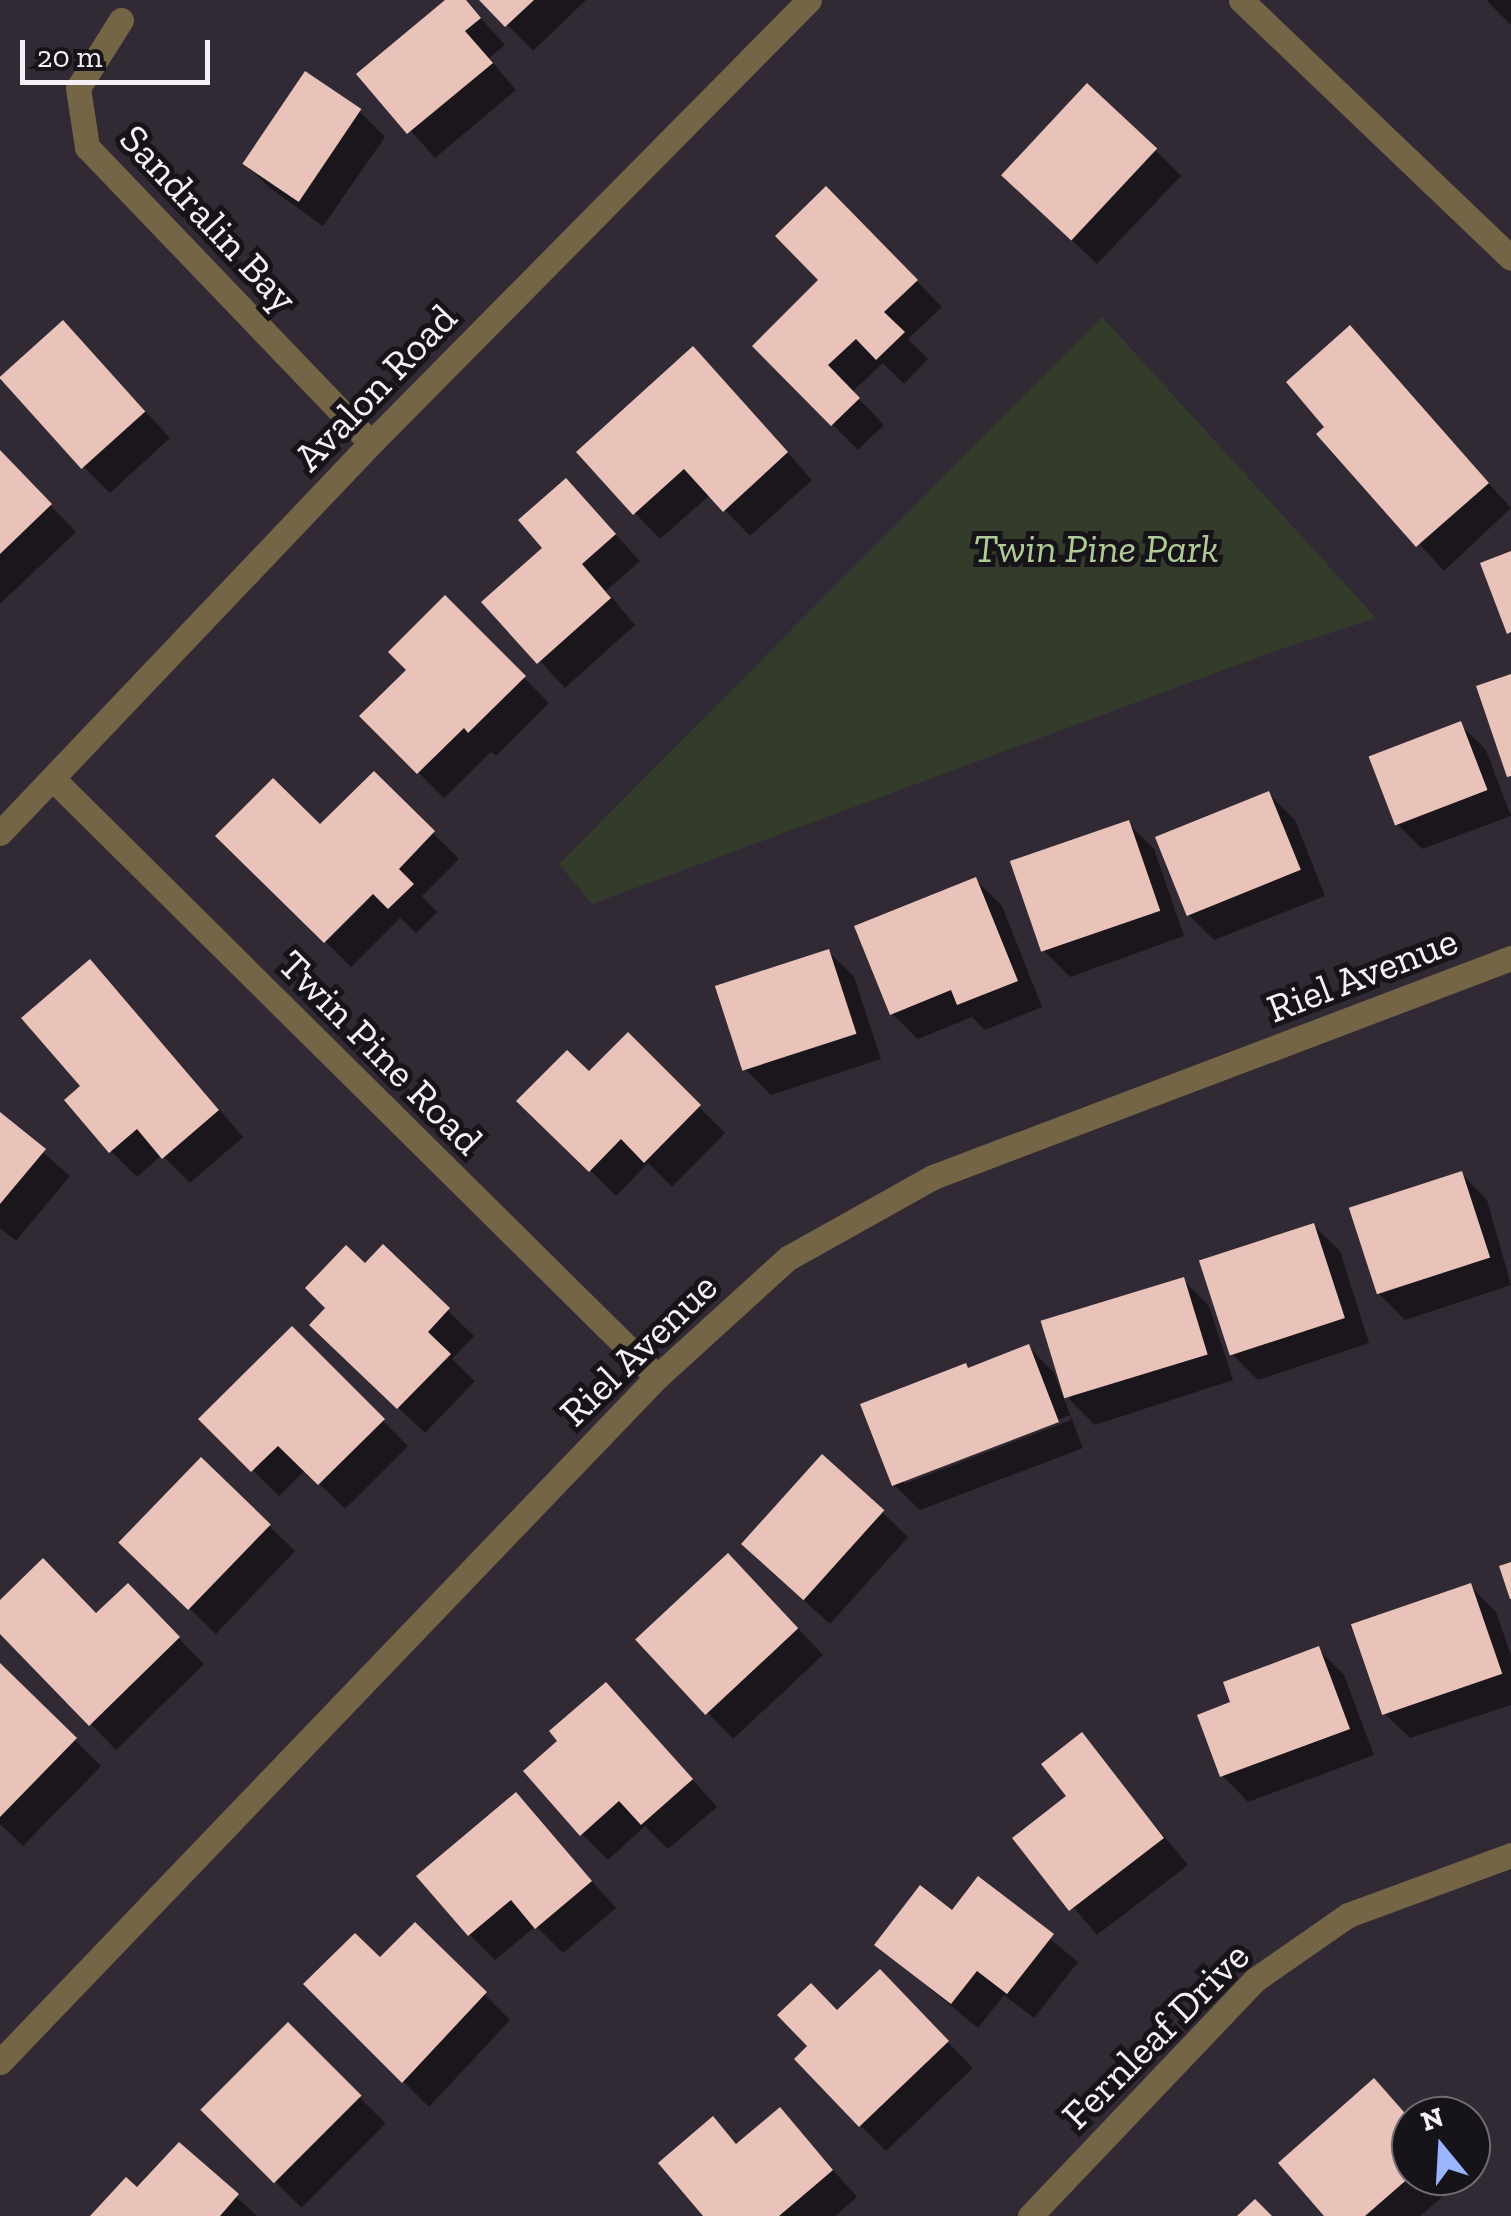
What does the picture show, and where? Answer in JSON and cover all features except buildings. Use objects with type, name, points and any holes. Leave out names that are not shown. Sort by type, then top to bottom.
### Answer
[{"type":"street","name":"Avalon Road","points":[[0,833],[371,443],[809,0]]},
{"type":"street","points":[[1241,0],[1511,258]]},
{"type":"street","name":"Sandralin Bay","points":[[120,20],[78,88],[88,147],[371,443]]},
{"type":"street","name":"Twin Pine Road","points":[[53,779],[657,1377]]},
{"type":"street","name":"Riel Avenue","points":[[0,2062],[657,1377],[788,1258],[933,1177],[1511,958]]},
{"type":"street","name":"Fernleaf Drive","points":[[1030,2216],[1256,1979],[1348,1916],[1511,1856]]},
{"type":"green space","name":"Twin Pine Park","points":[[1102,317],[1376,618],[1275,651],[592,904],[559,864]]}]
